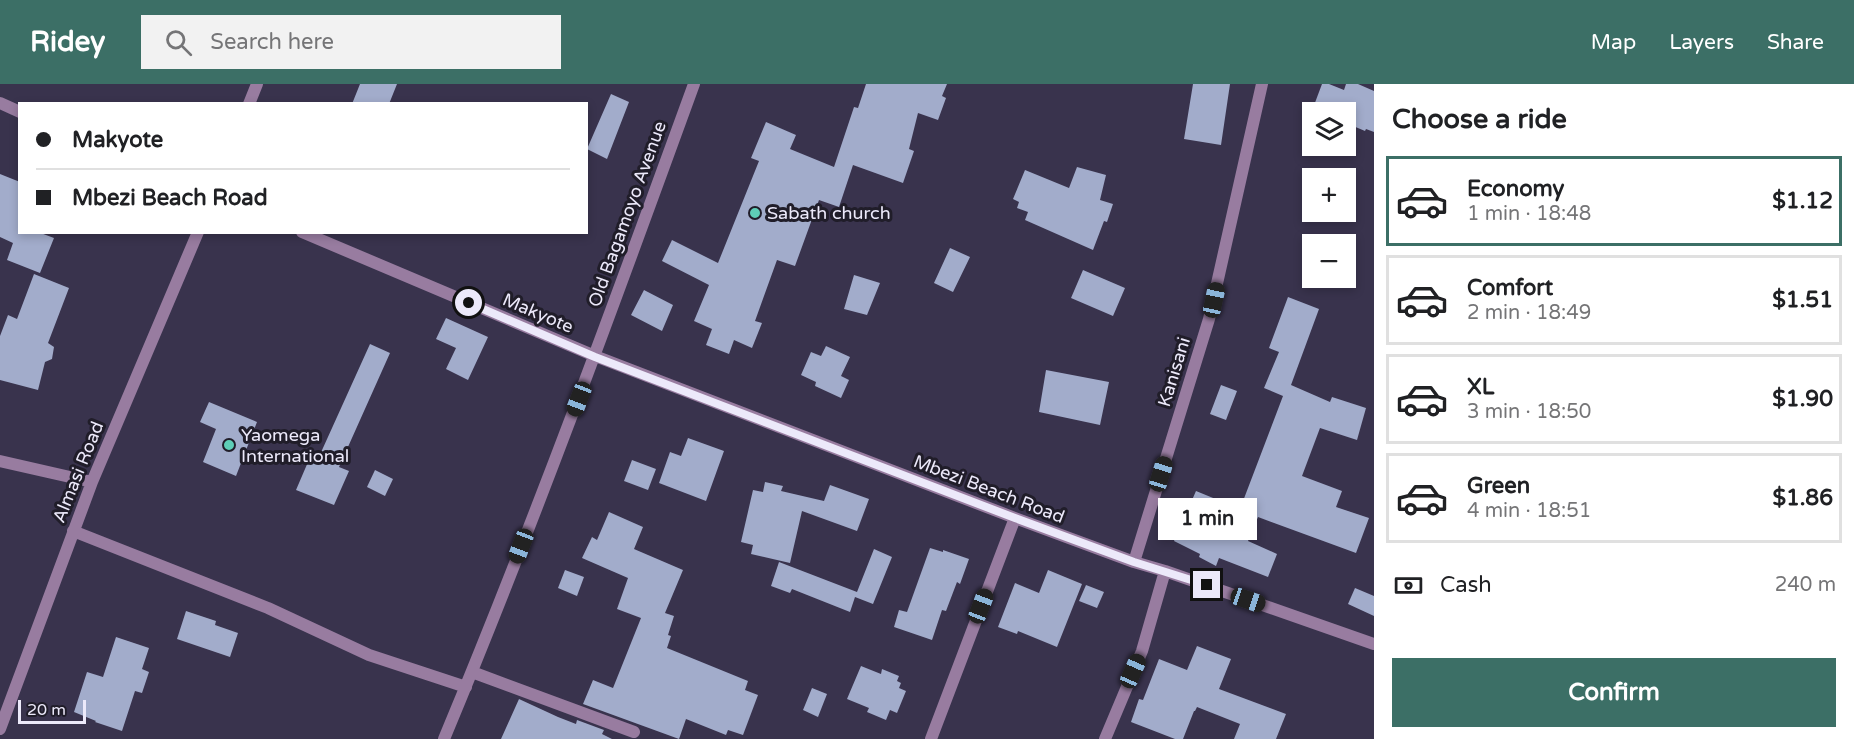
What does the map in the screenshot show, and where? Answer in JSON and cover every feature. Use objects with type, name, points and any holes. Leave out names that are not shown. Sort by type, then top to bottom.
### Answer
[{"type":"street","points":[[250,102],[257,84]]},
{"type":"street","name":"Old Bagamoyo Avenue","points":[[444,739],[595,357],[694,84]]},
{"type":"street","name":"Kanisani","points":[[1134,562],[1209,319],[1262,84]]},
{"type":"street","points":[[0,103],[18,111]]},
{"type":"street","name":"Almasi Road","points":[[0,729],[92,482],[197,234]]},
{"type":"street","name":"Makyote","points":[[307,234],[595,357]]},
{"type":"street","name":"Mbezi Beach Road","points":[[595,357],[1134,562],[1374,644]]},
{"type":"street","points":[[0,461],[92,482]]},
{"type":"street","points":[[931,739],[1015,518]]},
{"type":"street","points":[[73,531],[268,608],[369,656],[466,687]]},
{"type":"street","points":[[1105,739],[1142,651],[1165,571]]},
{"type":"street","points":[[472,672],[633,732]]},
{"type":"building","points":[[360,84],[397,84],[390,102],[353,102]]},
{"type":"building","points":[[866,84],[947,84],[942,96],[946,98],[938,120],[918,113],[909,149],[914,151],[903,183],[853,165],[839,207],[819,200],[795,266],[777,260],[755,321],[762,323],[752,348],[734,340],[729,354],[706,345],[712,329],[694,321],[709,285],[662,261],[672,240],[718,263],[759,161],[751,158],[766,122],[796,135],[790,149],[834,167],[854,107],[858,108]]},
{"type":"building","points":[[1193,84],[1230,84],[1221,145],[1184,139]]},
{"type":"building","points":[[1322,84],[1329,84],[1344,90],[1346,84],[1358,84],[1374,91],[1374,132],[1356,127],[1356,102],[1315,102]]},
{"type":"building","points":[[611,94],[629,102],[607,159],[588,150]]},
{"type":"building","points":[[1077,167],[1106,175],[1100,200],[1113,204],[1093,250],[1025,220],[1028,212],[1017,208],[1019,202],[1013,199],[1025,170],[1069,188]]},
{"type":"building","points":[[0,174],[18,181],[18,234],[43,234],[54,238],[40,273],[7,260],[13,243],[0,237]]},
{"type":"building","points":[[950,248],[970,257],[953,292],[934,283]]},
{"type":"building","points":[[1083,270],[1125,288],[1113,316],[1071,298]]},
{"type":"building","points":[[34,274],[69,288],[48,343],[54,347],[52,359],[45,362],[38,390],[0,380],[0,336],[8,315],[17,319]]},
{"type":"building","points":[[854,275],[880,283],[867,315],[844,309]]},
{"type":"building","points":[[644,290],[673,305],[662,331],[631,315]]},
{"type":"building","points":[[1288,297],[1319,309],[1291,385],[1330,402],[1332,397],[1366,408],[1357,440],[1320,428],[1302,476],[1342,491],[1336,507],[1369,518],[1356,553],[1258,517],[1248,541],[1277,554],[1268,577],[1219,558],[1216,566],[1199,557],[1200,554],[1174,541],[1196,491],[1240,509],[1283,396],[1264,388],[1279,352],[1269,348]]},
{"type":"building","points":[[446,318],[488,337],[468,380],[446,369],[456,348],[436,339]]},
{"type":"building","points":[[370,344],[390,353],[339,467],[349,471],[334,505],[296,490],[311,455],[318,459]]},
{"type":"building","points":[[826,346],[850,357],[841,376],[849,380],[841,398],[815,386],[816,382],[801,375],[811,352],[821,356]]},
{"type":"building","points":[[1046,370],[1109,382],[1100,425],[1039,412]]},
{"type":"building","points":[[1221,385],[1237,391],[1226,420],[1210,414]]},
{"type":"building","name":"Yaomega International","points":[[209,402],[257,422],[236,476],[203,462],[216,429],[200,422]]},
{"type":"building","points":[[688,438],[724,451],[706,501],[659,483],[670,452],[681,456]]},
{"type":"building","points":[[632,460],[656,469],[648,490],[624,481]]},
{"type":"building","points":[[375,470],[393,479],[385,496],[367,487]]},
{"type":"building","points":[[765,482],[783,486],[781,491],[824,501],[830,485],[869,499],[857,531],[802,511],[790,563],[751,554],[753,545],[741,542],[753,490],[763,492]]},
{"type":"building","points":[[609,512],[643,527],[634,549],[683,570],[665,613],[674,616],[668,635],[671,636],[667,648],[748,681],[745,690],[758,695],[743,735],[728,730],[726,735],[686,719],[679,739],[583,704],[593,680],[613,688],[641,618],[617,609],[628,578],[582,558],[592,537],[597,540]]},
{"type":"building","points":[[930,548],[969,559],[960,584],[957,582],[946,611],[942,610],[932,640],[894,627],[899,610],[907,612]]},
{"type":"building","points":[[874,549],[892,557],[873,604],[855,597],[850,612],[792,589],[790,593],[771,586],[779,562],[857,592]]},
{"type":"building","points":[[565,570],[584,577],[577,596],[558,588]]},
{"type":"building","points":[[1048,570],[1082,584],[1057,647],[1018,631],[1017,634],[998,627],[1015,583],[1039,593]]},
{"type":"building","points":[[1086,585],[1104,592],[1097,608],[1079,601]]},
{"type":"building","points":[[1355,588],[1374,596],[1374,616],[1348,604]]},
{"type":"building","points":[[186,611],[216,621],[215,625],[238,633],[230,657],[177,639]]},
{"type":"building","points":[[116,637],[149,648],[142,669],[149,672],[142,693],[135,691],[122,731],[74,712],[87,672],[103,677]]},
{"type":"building","points":[[1197,646],[1231,659],[1219,689],[1286,714],[1276,739],[1234,739],[1240,724],[1197,707],[1183,739],[1175,739],[1131,722],[1139,699],[1143,700],[1159,659],[1187,670]]},
{"type":"building","points":[[861,666],[881,674],[882,669],[899,676],[897,681],[901,683],[899,688],[906,691],[897,713],[890,710],[886,720],[867,712],[869,708],[847,699]]},
{"type":"building","points":[[812,688],[827,694],[818,717],[803,710]]},
{"type":"building","points":[[519,699],[576,724],[577,720],[604,730],[602,734],[612,739],[501,739]]},
{"type":"place","name":"Sabath church","points":[[755,213]]},
{"type":"place","name":"Yaomega International","points":[[229,445]]},
{"type":"route","points":[[469,303],[595,357],[1015,518],[1134,562],[1207,585]]}]
